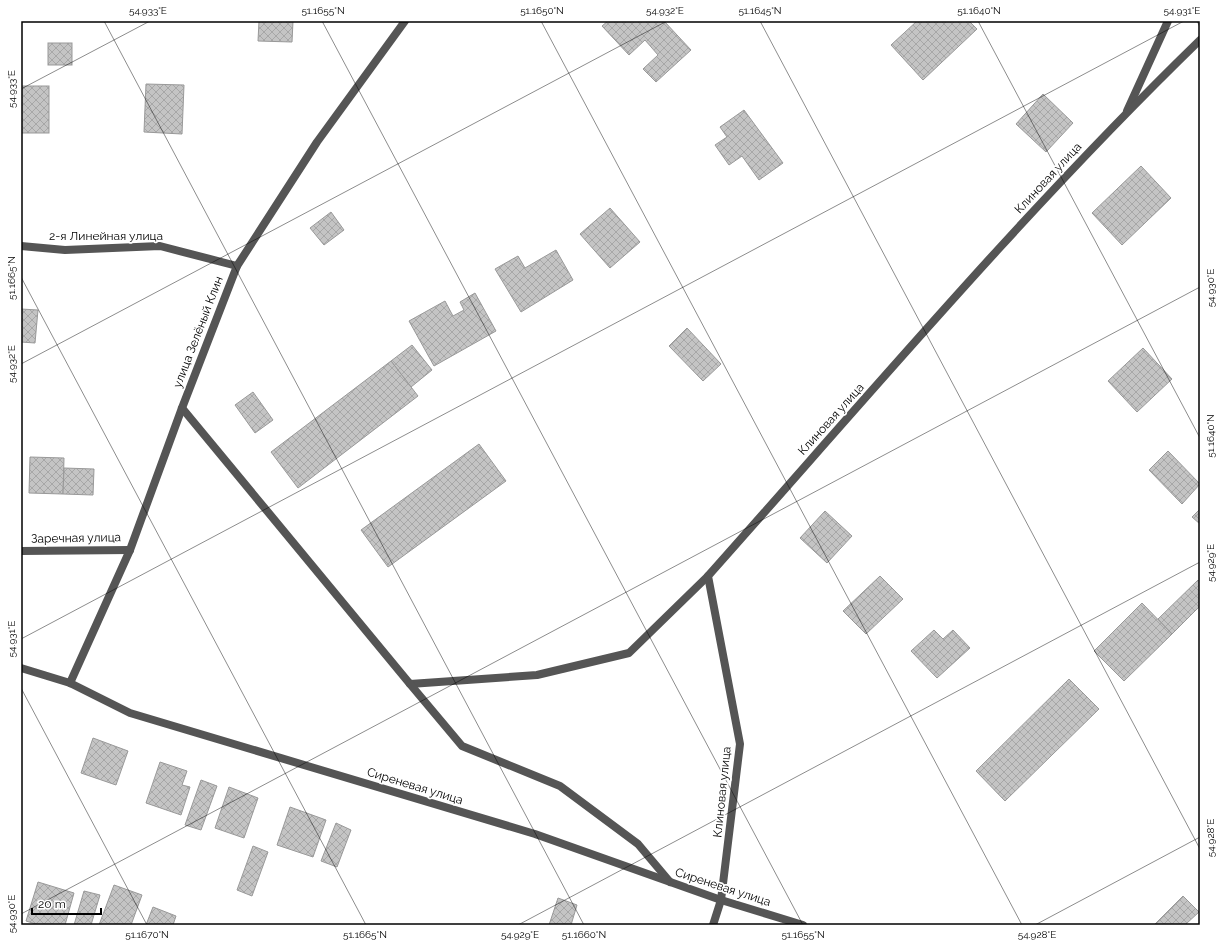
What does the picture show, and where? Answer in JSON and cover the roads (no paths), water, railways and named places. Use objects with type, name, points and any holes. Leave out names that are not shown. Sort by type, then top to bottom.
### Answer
[{"type":"street","name":"улица Зелёный Клин","points":[[70,683],[130,550],[182,408],[237,266],[317,142],[404,21]]},
{"type":"street","points":[[1127,111],[1168,21]]},
{"type":"street","name":"Клиновая улица","points":[[713,925],[721,900],[740,744],[708,576],[986,263],[1127,111],[1200,40]]},
{"type":"street","name":"2-я Линейная улица","points":[[21,246],[65,250],[160,246],[237,266]]},
{"type":"street","points":[[182,408],[462,746],[560,786],[638,844],[670,882]]},
{"type":"street","name":"Заречная улица","points":[[21,551],[130,550]]},
{"type":"street","points":[[410,684],[537,674],[629,653],[708,576]]},
{"type":"street","name":"Сиреневая улица","points":[[21,668],[70,683],[130,713],[535,834],[721,900],[803,925]]}]
